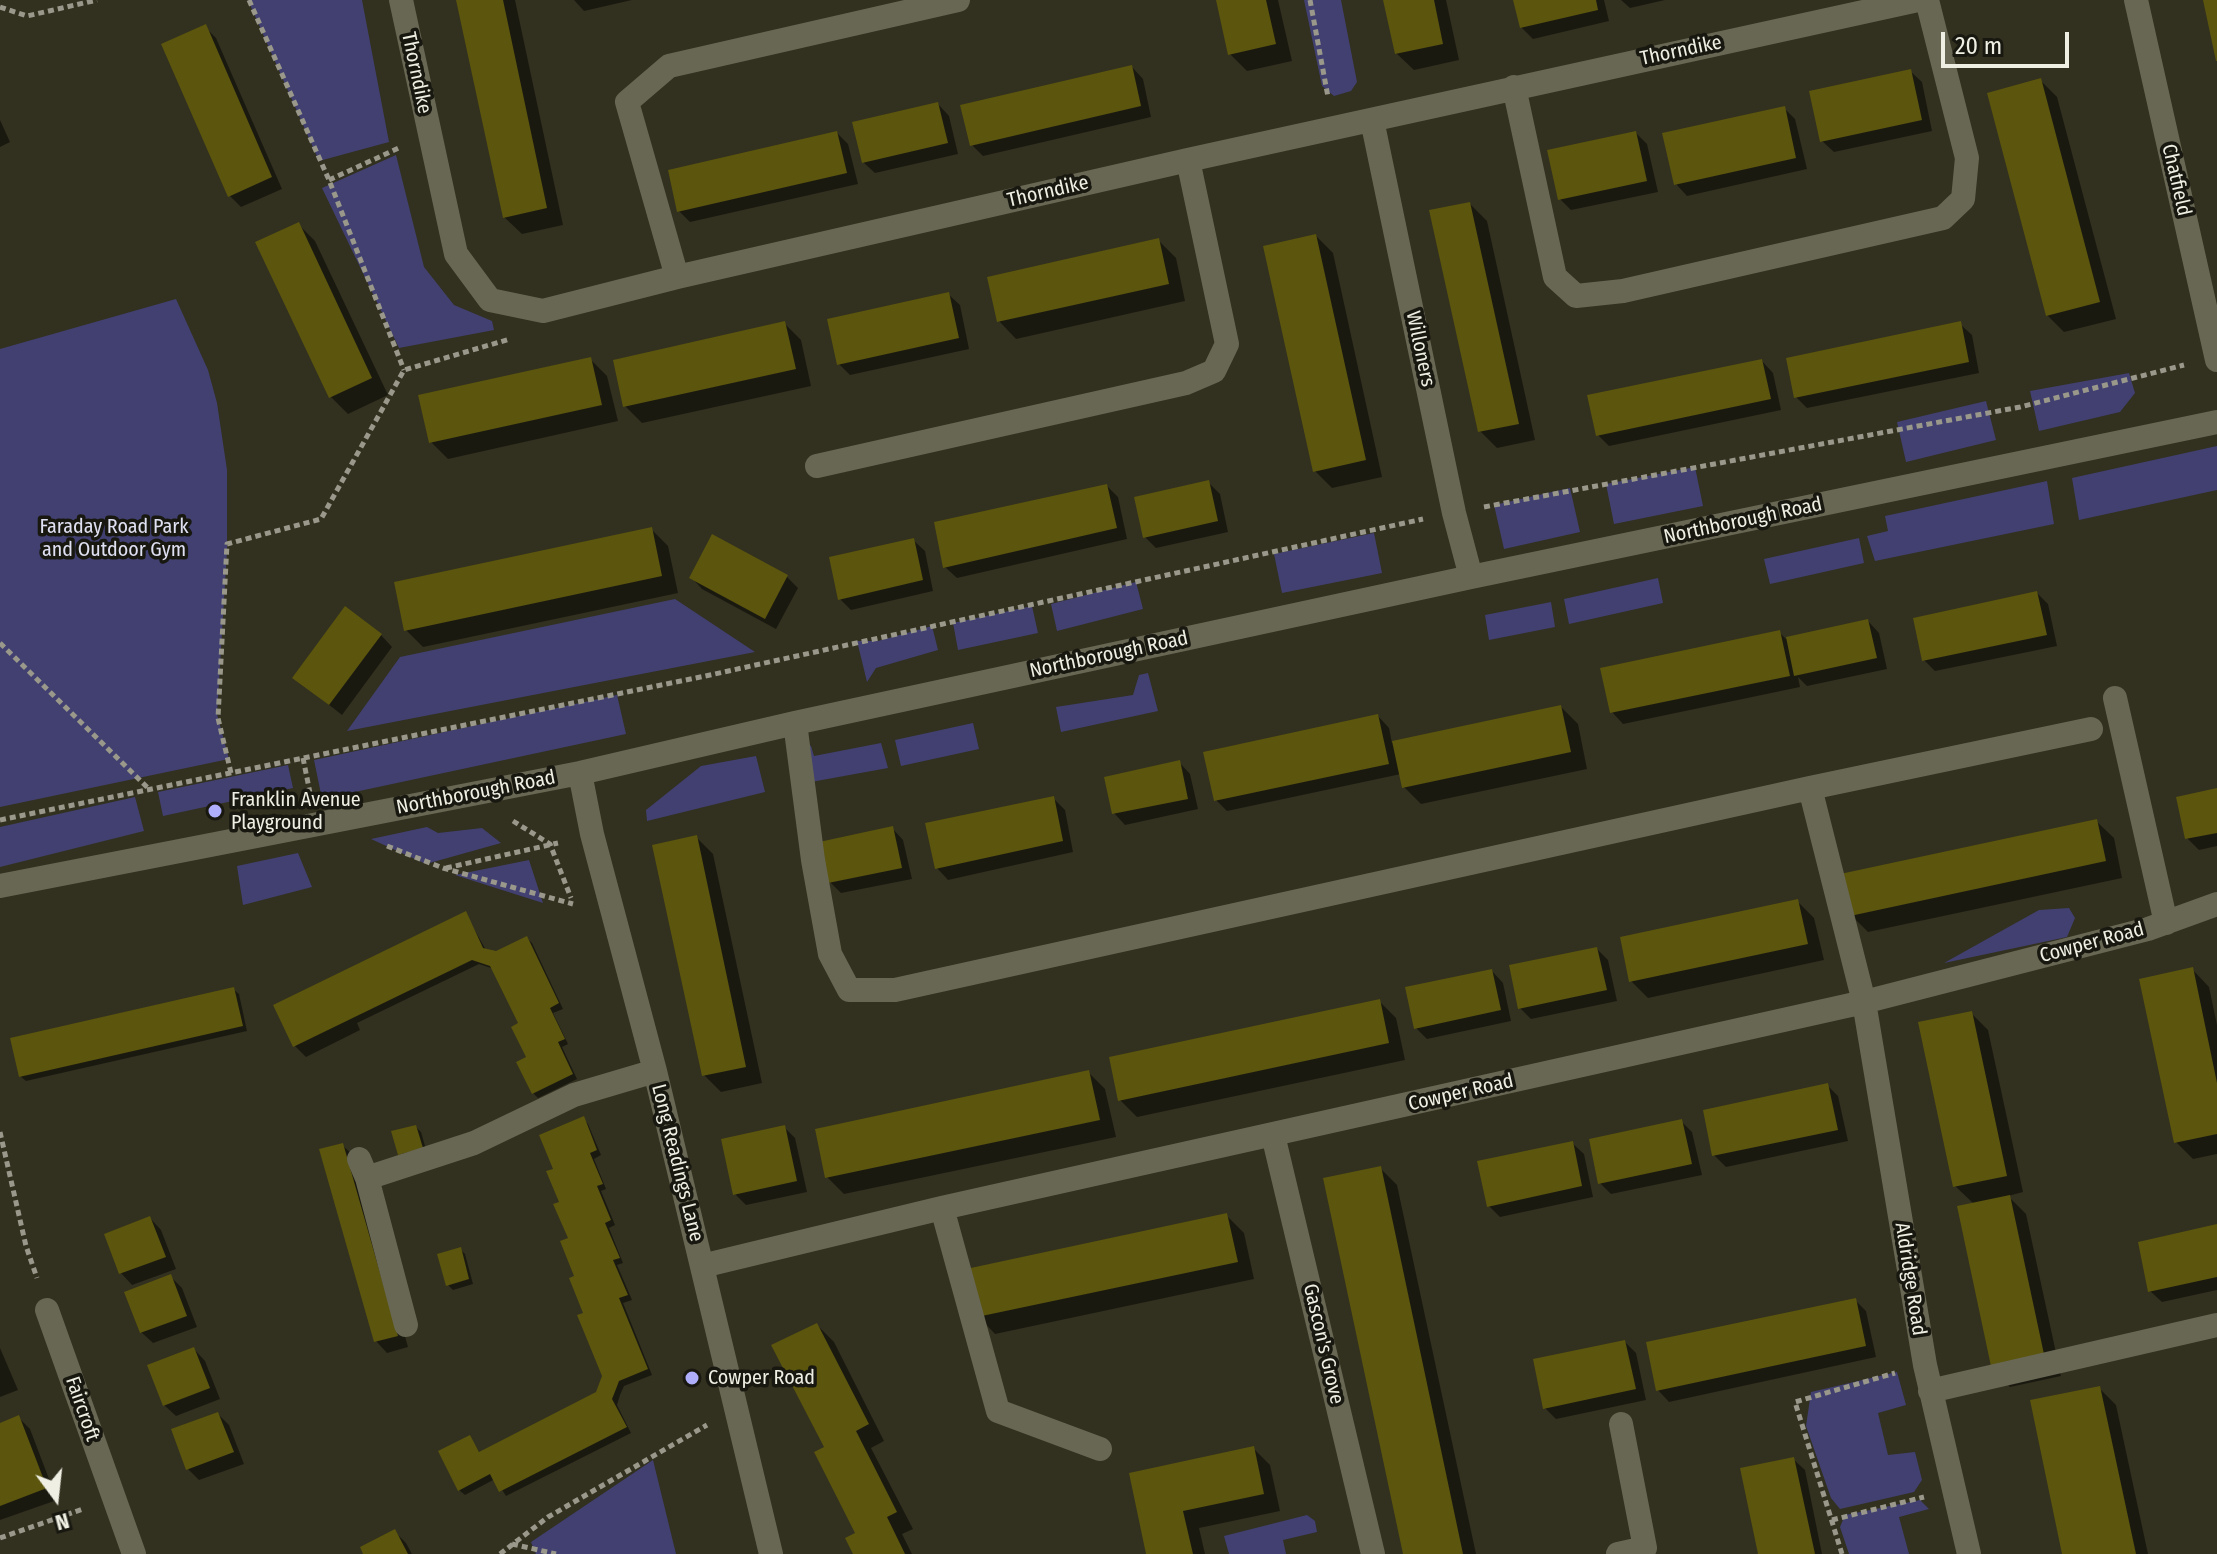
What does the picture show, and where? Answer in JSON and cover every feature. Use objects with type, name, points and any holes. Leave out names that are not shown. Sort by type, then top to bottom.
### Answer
[{"type":"street","name":"Thorndike","points":[[401,0],[456,254],[490,300],[543,311],[677,277],[1188,160],[1918,0]]},
{"type":"street","points":[[677,277],[627,102],[669,66],[958,0]]},
{"type":"street","points":[[1514,87],[1555,277],[1576,296],[1623,291],[1943,218],[1963,199],[1967,158],[1927,0]]},
{"type":"street","name":"Chatfield","points":[[2136,0],[2216,358]]},
{"type":"street","name":"Willoners","points":[[1372,120],[1454,513],[1471,577]]},
{"type":"street","points":[[817,466],[1186,383],[1214,371],[1227,344],[1188,160]]},
{"type":"street","name":"Northborough Road","points":[[0,886],[580,773],[795,723],[1471,577],[2217,422]]},
{"type":"street","points":[[2115,698],[2166,923]]},
{"type":"street","points":[[795,723],[813,860],[830,954],[849,990],[895,990],[2091,729]]},
{"type":"street","name":"Long Readings Lane","points":[[580,773],[592,834],[655,1071],[771,1554]]},
{"type":"street","name":"Aldridge Road","points":[[1810,788],[1864,1002],[1925,1365],[1969,1554]]},
{"type":"street","name":"Cowper Road","points":[[702,1266],[942,1208],[1864,1002],[2166,923],[2217,904]]},
{"type":"street","points":[[406,1325],[363,1169],[474,1143],[574,1095],[655,1071]]},
{"type":"street","name":"Gascon's Grove","points":[[1273,1135],[1373,1554]]},
{"type":"street","points":[[942,1208],[998,1411],[1100,1449]]},
{"type":"street","name":"Faircroft","points":[[47,1310],[134,1554]]},
{"type":"street","points":[[1930,1391],[2217,1325]]},
{"type":"street","points":[[1618,1554],[1645,1548],[1621,1424]]},
{"type":"path","points":[[0,7],[27,16],[97,0]]},
{"type":"path","points":[[249,0],[329,180],[404,370]]},
{"type":"path","points":[[1310,0],[1333,128]]},
{"type":"path","points":[[329,180],[429,134]]},
{"type":"path","points":[[231,773],[218,718],[227,544],[321,519],[404,370],[519,337],[543,311]]},
{"type":"path","points":[[0,820],[726,672],[1454,513],[2020,407],[2216,358]]},
{"type":"path","points":[[0,643],[151,790]]},
{"type":"path","points":[[303,758],[312,800]]},
{"type":"path","points":[[500,822],[513,821],[550,844],[577,919]]},
{"type":"path","points":[[373,841],[443,868],[573,904]]},
{"type":"path","points":[[443,868],[558,843]]},
{"type":"path","points":[[0,1132],[26,1246],[47,1310]]},
{"type":"path","points":[[1842,1554],[1795,1402],[1925,1365]]},
{"type":"path","points":[[500,1554],[548,1517],[735,1409]]},
{"type":"path","points":[[703,1410],[710,1439]]},
{"type":"path","points":[[1832,1520],[1955,1489]]},
{"type":"path","points":[[0,1538],[114,1498]]},
{"type":"path","points":[[512,1544],[556,1554]]},
{"type":"green space","points":[[248,0],[362,0],[389,142],[319,161]]},
{"type":"green space","points":[[1304,0],[1341,0],[1357,82],[1351,91],[1334,96],[1322,86]]},
{"type":"green space","points":[[396,155],[424,267],[454,305],[492,321],[494,330],[399,348],[322,188]]},
{"type":"green space","name":"Faraday Road Park and Outdoor Gym","points":[[176,299],[208,370],[217,403],[227,470],[227,551],[217,714],[229,759],[0,807],[0,349]]},
{"type":"green space","points":[[2129,373],[2135,393],[2120,412],[2039,431],[2030,391]]},
{"type":"green space","points":[[1986,401],[1996,440],[1906,462],[1897,422]]},
{"type":"green space","points":[[2217,446],[2217,490],[2079,520],[2072,478]]},
{"type":"green space","points":[[1695,467],[1703,506],[1614,524],[1606,484]]},
{"type":"green space","points":[[2047,481],[2054,524],[1875,561],[1867,536],[1888,531],[1885,516]]},
{"type":"green space","points":[[1570,488],[1580,532],[1504,549],[1494,505]]},
{"type":"green space","points":[[1374,533],[1382,573],[1282,593],[1274,554]]},
{"type":"green space","points":[[1859,538],[1864,563],[1770,584],[1764,559]]},
{"type":"green space","points":[[1658,578],[1663,603],[1569,624],[1564,599]]},
{"type":"green space","points":[[1136,582],[1143,609],[1057,631],[1051,604]]},
{"type":"green space","points":[[675,599],[755,652],[347,731],[400,657]]},
{"type":"green space","points":[[1551,602],[1555,627],[1489,640],[1485,615]]},
{"type":"green space","points":[[1032,606],[1038,633],[958,650],[953,623]]},
{"type":"green space","points":[[932,626],[938,650],[876,668],[867,682],[857,641],[878,641]]},
{"type":"green space","points":[[1148,673],[1158,711],[1061,732],[1056,707],[1133,695],[1139,675]]},
{"type":"green space","points":[[617,695],[626,734],[322,799],[314,760]]},
{"type":"green space","points":[[973,723],[979,749],[901,766],[895,740]]},
{"type":"green space","points":[[804,742],[811,746],[814,756],[881,743],[888,768],[811,782]]},
{"type":"green space","points":[[756,756],[765,792],[647,821],[646,810],[701,766]]},
{"type":"green space","points":[[288,765],[293,788],[163,816],[158,792]]},
{"type":"green space","points":[[135,797],[144,831],[0,867],[0,827]]},
{"type":"green space","points":[[427,827],[438,833],[482,828],[501,843],[426,864],[371,839]]},
{"type":"green space","points":[[298,853],[312,887],[243,905],[237,866]]},
{"type":"green space","points":[[529,860],[543,903],[455,875]]},
{"type":"green space","points":[[2069,908],[2075,918],[2067,937],[1944,963],[2039,910]]},
{"type":"green space","points":[[1897,1372],[1906,1405],[1878,1413],[1888,1455],[1915,1452],[1922,1480],[1914,1492],[1840,1509],[1831,1498],[1806,1426],[1811,1392]]},
{"type":"green space","points":[[653,1460],[676,1554],[536,1554],[531,1542]]},
{"type":"green space","points":[[1920,1500],[1929,1509],[1899,1517],[1909,1554],[1849,1554],[1840,1527],[1845,1515]]},
{"type":"green space","points":[[1307,1515],[1315,1521],[1317,1532],[1283,1540],[1286,1554],[1229,1554],[1224,1536]]},
{"type":"building","points":[[456,0],[503,0],[547,208],[503,218]]},
{"type":"building","points":[[1216,0],[1266,0],[1276,44],[1228,55]]},
{"type":"building","points":[[1383,0],[1434,0],[1443,44],[1395,54]]},
{"type":"building","points":[[1513,0],[1596,0],[1598,10],[1520,28]]},
{"type":"building","points":[[2203,0],[2217,0],[2217,61],[2216,61]]},
{"type":"building","points":[[206,24],[272,177],[228,197],[161,44]]},
{"type":"building","points":[[1132,65],[1141,106],[970,146],[960,105]]},
{"type":"building","points":[[1911,69],[1922,120],[1820,142],[1809,91]]},
{"type":"building","points":[[2041,78],[2100,302],[2046,316],[1987,93]]},
{"type":"building","points":[[938,102],[948,143],[862,163],[852,122]]},
{"type":"building","points":[[1785,106],[1796,158],[1674,185],[1662,133]]},
{"type":"building","points":[[837,131],[847,173],[677,212],[668,170]]},
{"type":"building","points":[[1636,131],[1647,181],[1558,200],[1547,150]]},
{"type":"building","points":[[1470,202],[1519,424],[1478,432],[1429,210]]},
{"type":"building","points":[[299,222],[372,378],[329,398],[255,242]]},
{"type":"building","points":[[1316,234],[1366,460],[1313,472],[1263,246]]},
{"type":"building","points":[[1159,238],[1169,284],[997,322],[987,277]]},
{"type":"building","points":[[949,292],[959,338],[837,365],[827,319]]},
{"type":"building","points":[[785,321],[796,369],[623,407],[613,360]]},
{"type":"building","points":[[1961,321],[1969,362],[1794,398],[1786,358]]},
{"type":"building","points":[[591,357],[602,405],[429,443],[418,395]]},
{"type":"building","points":[[1762,359],[1771,399],[1596,436],[1587,395]]},
{"type":"building","points":[[1209,480],[1218,521],[1143,538],[1134,497]]},
{"type":"building","points":[[1107,484],[1117,528],[943,568],[934,522]]},
{"type":"building","points":[[652,527],[662,576],[404,631],[394,582]]},
{"type":"building","points":[[712,534],[788,575],[765,619],[689,578]]},
{"type":"building","points":[[914,538],[923,580],[838,600],[829,557]]},
{"type":"building","points":[[2037,591],[2047,635],[1922,661],[1913,618]]},
{"type":"building","points":[[345,606],[382,634],[329,705],[292,678]]},
{"type":"building","points":[[1868,619],[1877,658],[1794,676],[1786,637]]},
{"type":"building","points":[[1780,630],[1790,676],[1610,713],[1600,668]]},
{"type":"building","points":[[1561,705],[1571,752],[1402,788],[1392,741]]},
{"type":"building","points":[[1378,714],[1389,764],[1214,801],[1203,752]]},
{"type":"building","points":[[1180,760],[1188,799],[1112,814],[1104,777]]},
{"type":"building","points":[[2217,788],[2217,833],[2185,839],[2176,797]]},
{"type":"building","points":[[1054,796],[1063,841],[935,869],[925,823]]},
{"type":"building","points":[[2097,819],[2106,861],[1850,916],[1840,874]]},
{"type":"building","points":[[893,826],[902,868],[828,883],[819,842]]},
{"type":"building","points":[[697,835],[746,1067],[702,1076],[652,845]]},
{"type":"building","points":[[1798,899],[1808,944],[1629,982],[1620,937]]},
{"type":"building","points":[[466,911],[483,948],[496,951],[527,936],[559,1003],[550,1008],[565,1039],[558,1042],[573,1074],[532,1094],[516,1062],[526,1057],[511,1027],[518,1023],[490,966],[472,960],[293,1047],[273,1005]]},
{"type":"building","points":[[1597,947],[1607,990],[1518,1009],[1509,965]]},
{"type":"building","points":[[2193,967],[2217,1083],[2217,1134],[2174,1143],[2139,979]]},
{"type":"building","points":[[1492,969],[1501,1010],[1414,1029],[1405,987]]},
{"type":"building","points":[[234,987],[243,1026],[19,1077],[10,1038]]},
{"type":"building","points":[[1380,999],[1389,1043],[1118,1101],[1109,1057]]},
{"type":"building","points":[[1972,1011],[2007,1176],[1953,1187],[1918,1022]]},
{"type":"building","points":[[1089,1070],[1100,1120],[825,1178],[815,1129]]},
{"type":"building","points":[[1828,1083],[1838,1130],[1712,1156],[1703,1110]]},
{"type":"building","points":[[584,1116],[597,1150],[590,1153],[603,1184],[597,1186],[611,1220],[605,1223],[620,1258],[613,1260],[628,1295],[619,1298],[648,1369],[619,1381],[612,1399],[627,1427],[499,1492],[490,1474],[458,1491],[438,1451],[470,1435],[479,1452],[596,1392],[602,1376],[577,1315],[583,1313],[569,1278],[574,1276],[560,1241],[568,1238],[553,1204],[559,1202],[546,1171],[553,1169],[539,1135]]},
{"type":"building","points":[[1682,1119],[1692,1164],[1598,1184],[1589,1139]]},
{"type":"building","points":[[416,1125],[423,1148],[398,1155],[391,1131]]},
{"type":"building","points":[[785,1125],[797,1181],[733,1195],[721,1139]]},
{"type":"building","points":[[1573,1141],[1582,1186],[1487,1207],[1477,1161]]},
{"type":"building","points":[[343,1143],[398,1336],[374,1342],[319,1149]]},
{"type":"building","points":[[1381,1166],[1463,1554],[1403,1554],[1323,1178]]},
{"type":"building","points":[[2010,1195],[2045,1359],[1992,1371],[1957,1206]]},
{"type":"building","points":[[1227,1213],[1238,1262],[977,1317],[966,1269]]},
{"type":"building","points":[[150,1216],[166,1257],[119,1274],[104,1234]]},
{"type":"building","points":[[2217,1224],[2217,1277],[2148,1292],[2138,1242]]},
{"type":"building","points":[[461,1247],[469,1279],[446,1286],[437,1254]]},
{"type":"building","points":[[171,1274],[187,1316],[140,1333],[124,1292]]},
{"type":"building","points":[[1856,1298],[1866,1346],[1656,1391],[1646,1342]]},
{"type":"building","points":[[817,1323],[869,1424],[856,1431],[897,1512],[887,1517],[905,1554],[853,1554],[845,1538],[855,1533],[814,1452],[824,1447],[771,1345]]},
{"type":"building","points":[[1625,1340],[1636,1389],[1543,1409],[1533,1359]]},
{"type":"building","points":[[194,1347],[210,1388],[163,1406],[147,1365]]},
{"type":"building","points":[[2100,1386],[2136,1554],[2062,1554],[2030,1400]]},
{"type":"building","points":[[218,1412],[234,1452],[186,1470],[171,1429]]},
{"type":"building","points":[[19,1415],[47,1488],[0,1506],[0,1423]]},
{"type":"building","points":[[1254,1446],[1264,1494],[1183,1511],[1193,1554],[1146,1554],[1129,1473]]},
{"type":"building","points":[[1794,1457],[1815,1554],[1758,1554],[1740,1468]]},
{"type":"building","points":[[395,1529],[408,1554],[363,1554],[360,1547]]},
{"type":"place","name":"Franklin Avenue Playground","points":[[215,811]]},
{"type":"place","name":"Cowper Road","points":[[692,1378]]}]
